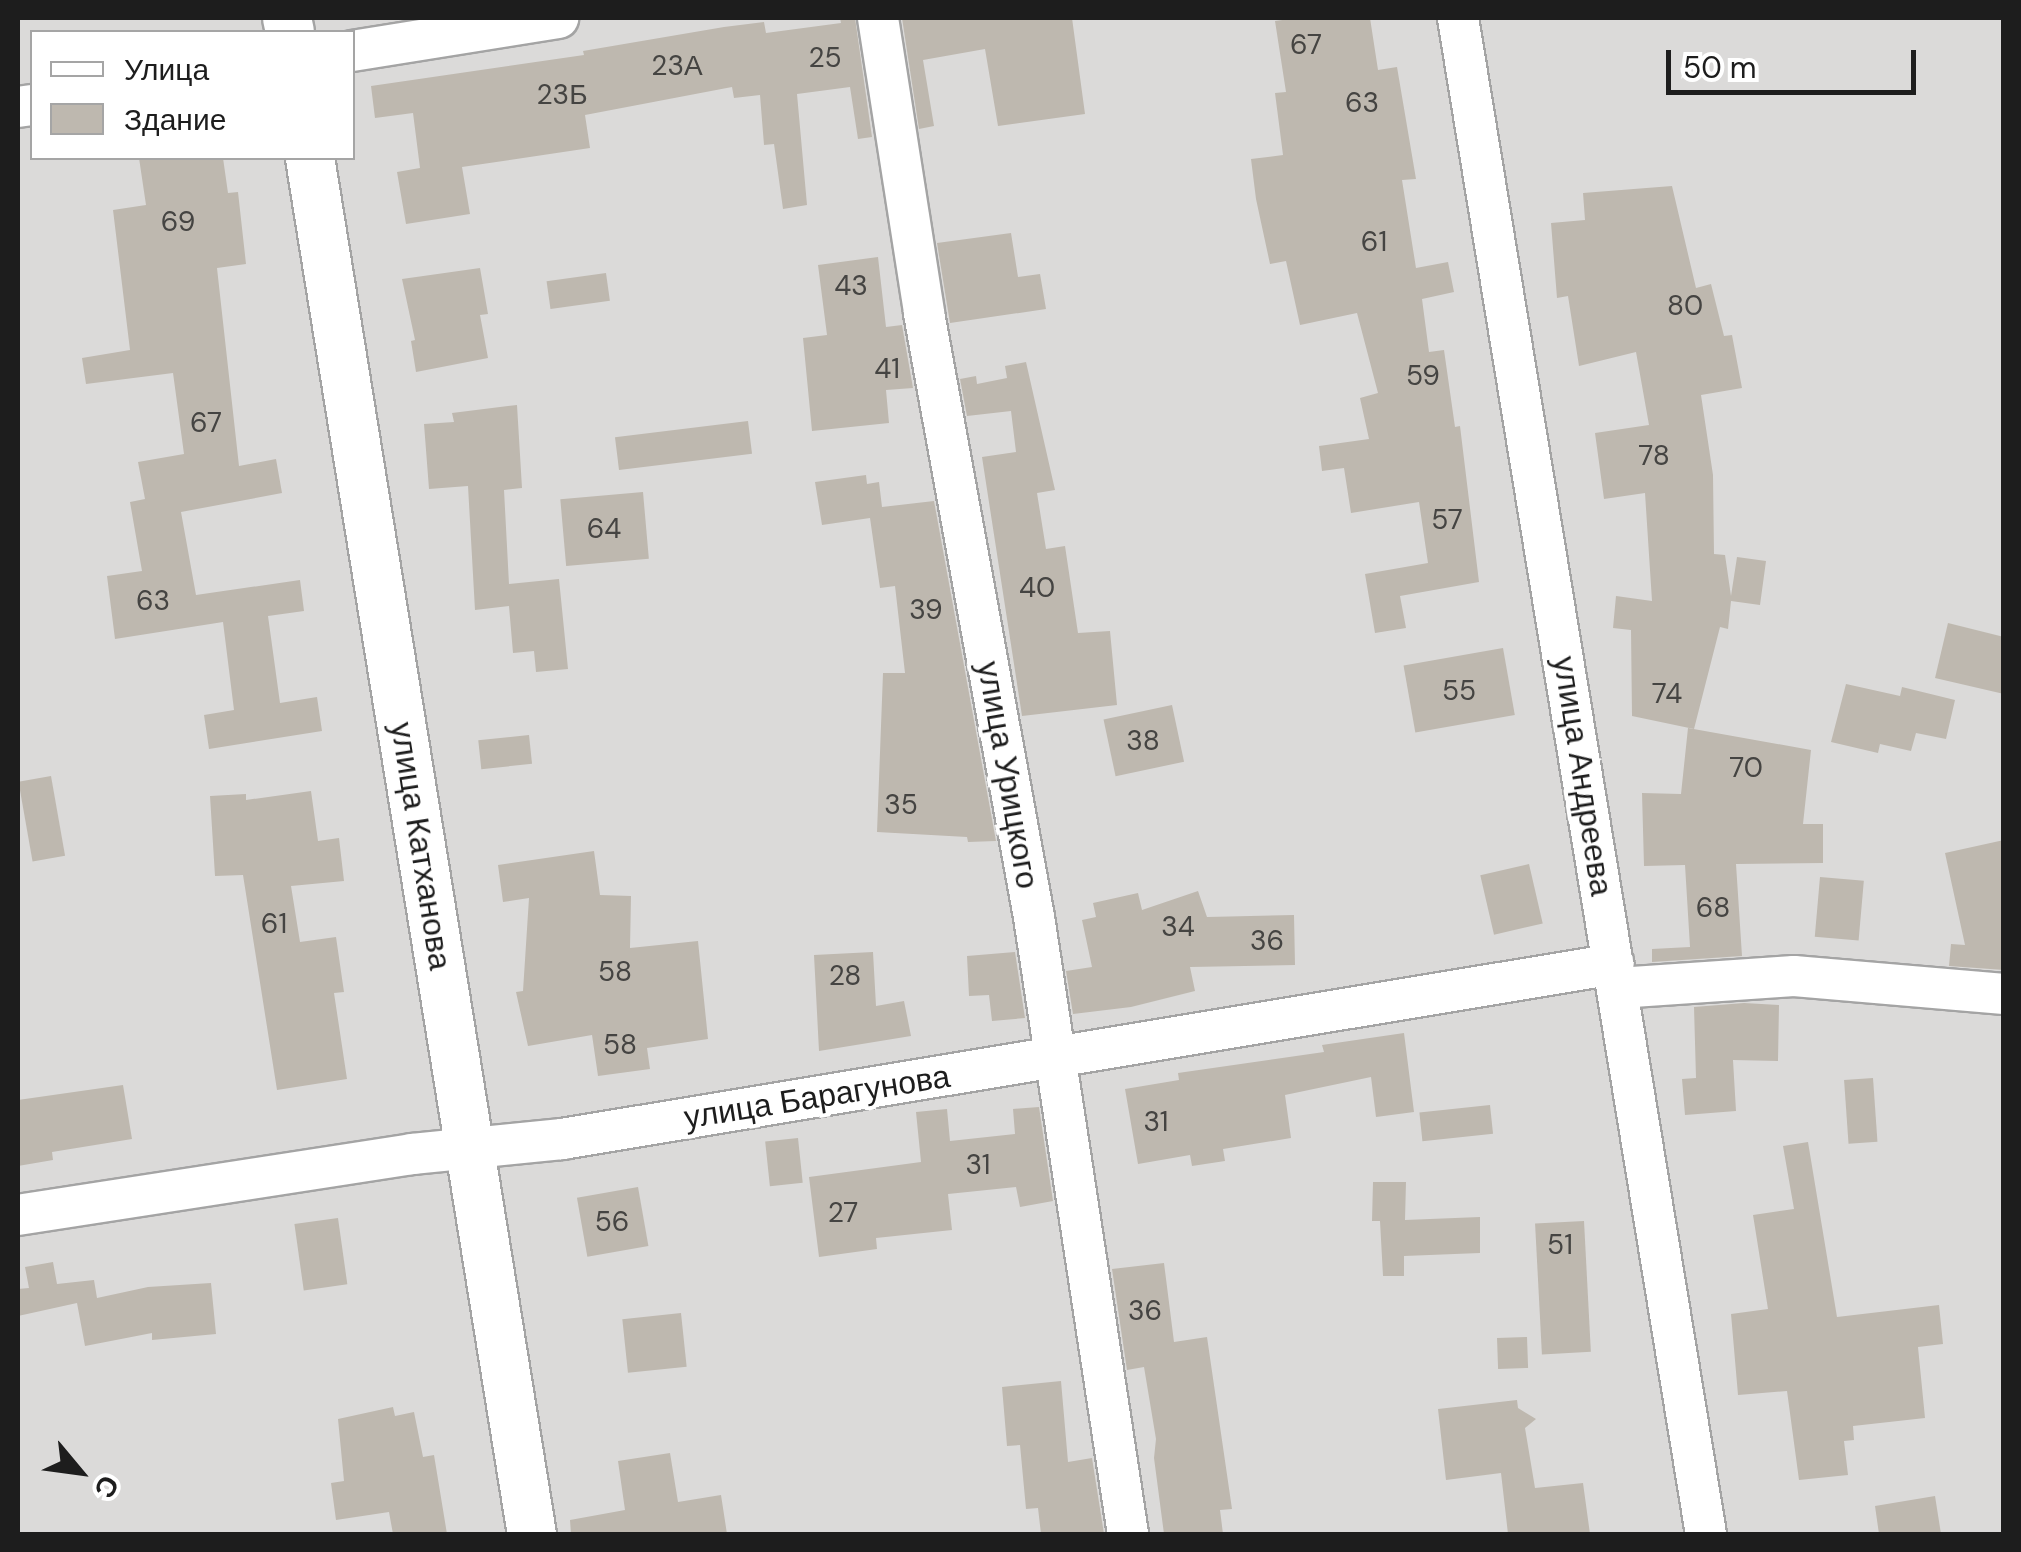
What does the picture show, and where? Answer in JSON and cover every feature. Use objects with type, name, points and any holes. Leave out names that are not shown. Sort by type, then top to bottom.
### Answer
[{"type":"street","points":[[355,51],[558,18]]},
{"type":"street","name":"улица Урицкого","points":[[878,18],[924,313],[1034,917],[1128,1534]]},
{"type":"street","name":"улица Андреева","points":[[1458,18],[1706,1534]]},
{"type":"street","name":"улица Катханова","points":[[310,160],[532,1534]]},
{"type":"street","name":"улица Барагунова","points":[[18,1215],[562,1139],[1053,1058],[1616,976],[1794,976],[2004,994]]},
{"type":"shaded area","points":[[18,18],[2003,18],[2003,1534],[18,1534]]},
{"type":"building","points":[[840,18],[855,18],[872,137],[858,139],[850,87],[797,94],[807,205],[783,209],[774,144],[764,145],[760,95],[734,98],[732,87],[585,115],[590,148],[462,167],[470,214],[406,224],[397,172],[420,168],[413,113],[375,118],[371,86],[584,55],[583,51],[724,27],[764,22],[766,33],[841,23]]},
{"type":"building","points":[[902,18],[1072,18],[1085,114],[998,126],[985,49],[923,60],[934,126],[919,129]]},
{"type":"building","points":[[1370,18],[1378,70],[1397,67],[1416,179],[1402,180],[1416,268],[1448,262],[1454,292],[1422,299],[1429,352],[1444,350],[1455,427],[1460,426],[1479,582],[1400,596],[1406,628],[1375,633],[1365,574],[1428,563],[1419,502],[1351,513],[1344,468],[1322,471],[1319,446],[1369,439],[1360,398],[1378,393],[1357,313],[1300,325],[1286,261],[1270,264],[1256,199],[1251,159],[1283,155],[1275,93],[1286,92],[1275,21]]},
{"type":"building","points":[[139,160],[223,160],[228,193],[238,192],[246,264],[217,268],[239,466],[276,459],[282,493],[181,512],[196,595],[300,580],[304,611],[268,616],[280,703],[317,697],[322,731],[209,749],[204,715],[234,710],[223,622],[115,639],[107,576],[142,571],[130,502],[145,499],[138,462],[184,454],[173,373],[86,384],[82,358],[130,350],[113,210],[146,205]]},
{"type":"building","points":[[1672,186],[1696,288],[1711,284],[1724,336],[1732,335],[1742,388],[1701,395],[1713,475],[1714,554],[1725,555],[1731,596],[1737,557],[1766,561],[1760,605],[1731,601],[1728,629],[1720,627],[1694,729],[1632,716],[1631,630],[1613,628],[1616,596],[1652,601],[1645,493],[1604,499],[1595,433],[1649,425],[1636,352],[1579,366],[1568,296],[1557,298],[1551,223],[1585,220],[1583,193]]},
{"type":"building","points":[[1011,233],[1018,277],[1040,274],[1046,309],[950,323],[937,243]]},
{"type":"building","points":[[878,257],[886,327],[902,325],[913,388],[886,390],[889,423],[812,431],[803,338],[827,335],[818,265]]},
{"type":"building","points":[[480,268],[488,314],[480,315],[488,358],[416,372],[411,341],[415,340],[402,279]]},
{"type":"building","points":[[606,273],[610,301],[550,309],[547,281]]},
{"type":"building","points":[[1026,362],[1055,490],[1037,493],[1046,549],[1065,546],[1078,633],[1110,631],[1117,705],[1022,716],[982,457],[1016,452],[1011,411],[967,416],[960,379],[976,376],[977,384],[1007,378],[1005,366]]},
{"type":"building","points":[[517,405],[522,488],[504,490],[509,584],[559,579],[568,669],[536,672],[534,651],[513,653],[509,606],[475,610],[468,486],[429,489],[424,424],[454,422],[452,413]]},
{"type":"building","points":[[748,421],[752,454],[619,470],[615,437]]},
{"type":"building","points":[[866,475],[867,484],[879,482],[882,507],[934,501],[996,841],[968,842],[967,837],[877,832],[883,673],[905,673],[895,586],[880,588],[870,518],[822,525],[815,482]]},
{"type":"building","points":[[643,492],[649,559],[566,566],[560,499]]},
{"type":"building","points":[[1948,623],[2004,637],[2004,694],[1935,678]]},
{"type":"building","points":[[1503,648],[1515,715],[1415,733],[1404,666]]},
{"type":"building","points":[[1846,684],[1900,696],[1902,687],[1955,700],[1946,739],[1916,733],[1911,751],[1880,744],[1878,753],[1831,742]]},
{"type":"building","points":[[1172,705],[1184,762],[1116,776],[1104,720]]},
{"type":"building","points":[[1688,728],[1811,750],[1803,824],[1823,824],[1823,863],[1736,864],[1742,956],[1652,962],[1652,949],[1690,947],[1685,865],[1644,866],[1642,793],[1681,794]]},
{"type":"building","points":[[529,735],[532,764],[481,769],[478,740]]},
{"type":"building","points":[[51,776],[65,856],[33,861],[19,782]]},
{"type":"building","points":[[311,791],[318,841],[339,838],[344,881],[291,886],[300,942],[336,937],[344,992],[334,993],[347,1079],[277,1090],[243,875],[215,876],[210,796],[246,794],[246,800]]},
{"type":"building","points":[[2004,840],[2004,970],[1949,966],[1951,944],[1965,945],[1945,853]]},
{"type":"building","points":[[594,851],[600,895],[631,896],[630,948],[698,941],[708,1039],[647,1048],[650,1069],[598,1076],[592,1035],[528,1046],[516,992],[523,991],[529,898],[503,902],[498,865]]},
{"type":"building","points":[[1529,864],[1543,923],[1494,935],[1480,875]]},
{"type":"building","points":[[1820,877],[1864,881],[1859,941],[1815,937]]},
{"type":"building","points":[[1198,891],[1207,917],[1294,915],[1295,965],[1190,967],[1195,991],[1131,1007],[1073,1014],[1066,971],[1092,967],[1082,920],[1096,917],[1093,903],[1138,893],[1142,910]]},
{"type":"building","points":[[873,952],[876,1006],[904,1001],[911,1036],[819,1051],[814,955]]},
{"type":"building","points":[[1015,952],[1025,1018],[992,1021],[989,995],[969,996],[967,956]]},
{"type":"building","points":[[1779,1005],[1778,1061],[1733,1060],[1736,1111],[1685,1115],[1682,1079],[1696,1078],[1694,1007]]},
{"type":"building","points":[[1404,1033],[1414,1112],[1376,1117],[1371,1077],[1285,1095],[1291,1138],[1223,1149],[1225,1161],[1192,1166],[1190,1155],[1138,1164],[1125,1089],[1179,1080],[1178,1073],[1324,1052],[1322,1045]]},
{"type":"building","points":[[1873,1078],[1877,1142],[1849,1144],[1844,1080]]},
{"type":"building","points":[[123,1085],[132,1139],[52,1152],[53,1160],[18,1166],[18,1100]]},
{"type":"building","points":[[1490,1105],[1493,1134],[1422,1141],[1419,1112]]},
{"type":"building","points":[[1039,1107],[1053,1201],[1020,1207],[1016,1187],[948,1194],[952,1230],[876,1238],[877,1249],[819,1257],[809,1177],[921,1162],[916,1112],[947,1109],[950,1141],[1015,1134],[1013,1109]]},
{"type":"building","points":[[798,1138],[803,1183],[770,1186],[765,1141]]},
{"type":"building","points":[[1808,1142],[1837,1317],[1939,1305],[1943,1344],[1918,1347],[1925,1418],[1853,1426],[1854,1440],[1844,1441],[1848,1475],[1799,1480],[1787,1391],[1738,1395],[1731,1314],[1768,1309],[1753,1215],[1794,1209],[1783,1146]]},
{"type":"building","points":[[1373,1182],[1406,1182],[1405,1220],[1480,1217],[1480,1253],[1404,1256],[1404,1276],[1383,1276],[1380,1221],[1372,1221]]},
{"type":"building","points":[[638,1187],[648,1246],[587,1257],[577,1198]]},
{"type":"building","points":[[338,1218],[347,1284],[304,1290],[294,1224]]},
{"type":"building","points":[[1584,1221],[1591,1352],[1542,1354],[1535,1224]]},
{"type":"building","points":[[53,1262],[57,1284],[94,1280],[97,1298],[148,1287],[211,1283],[216,1334],[152,1340],[152,1333],[85,1346],[77,1303],[18,1316],[18,1289],[29,1288],[25,1267]]},
{"type":"building","points":[[1164,1263],[1174,1342],[1207,1337],[1232,1509],[1220,1510],[1223,1534],[1164,1534],[1154,1458],[1156,1439],[1144,1367],[1127,1370],[1112,1269]]},
{"type":"building","points":[[681,1313],[687,1367],[628,1373],[622,1319]]},
{"type":"building","points":[[1527,1337],[1528,1368],[1498,1369],[1497,1338]]},
{"type":"building","points":[[1061,1381],[1068,1462],[1092,1458],[1104,1534],[1041,1534],[1038,1508],[1026,1509],[1020,1445],[1007,1446],[1002,1387]]},
{"type":"building","points":[[1517,1400],[1518,1408],[1536,1419],[1525,1428],[1535,1488],[1583,1483],[1590,1534],[1508,1534],[1501,1473],[1446,1480],[1438,1409]]},
{"type":"building","points":[[393,1407],[395,1416],[414,1412],[423,1457],[434,1455],[447,1534],[393,1534],[389,1512],[336,1520],[331,1483],[344,1481],[338,1419]]},
{"type":"building","points":[[670,1453],[678,1502],[721,1495],[727,1534],[571,1534],[570,1520],[625,1510],[618,1461]]},
{"type":"building","points":[[1935,1496],[1941,1534],[1879,1534],[1875,1506]]}]
